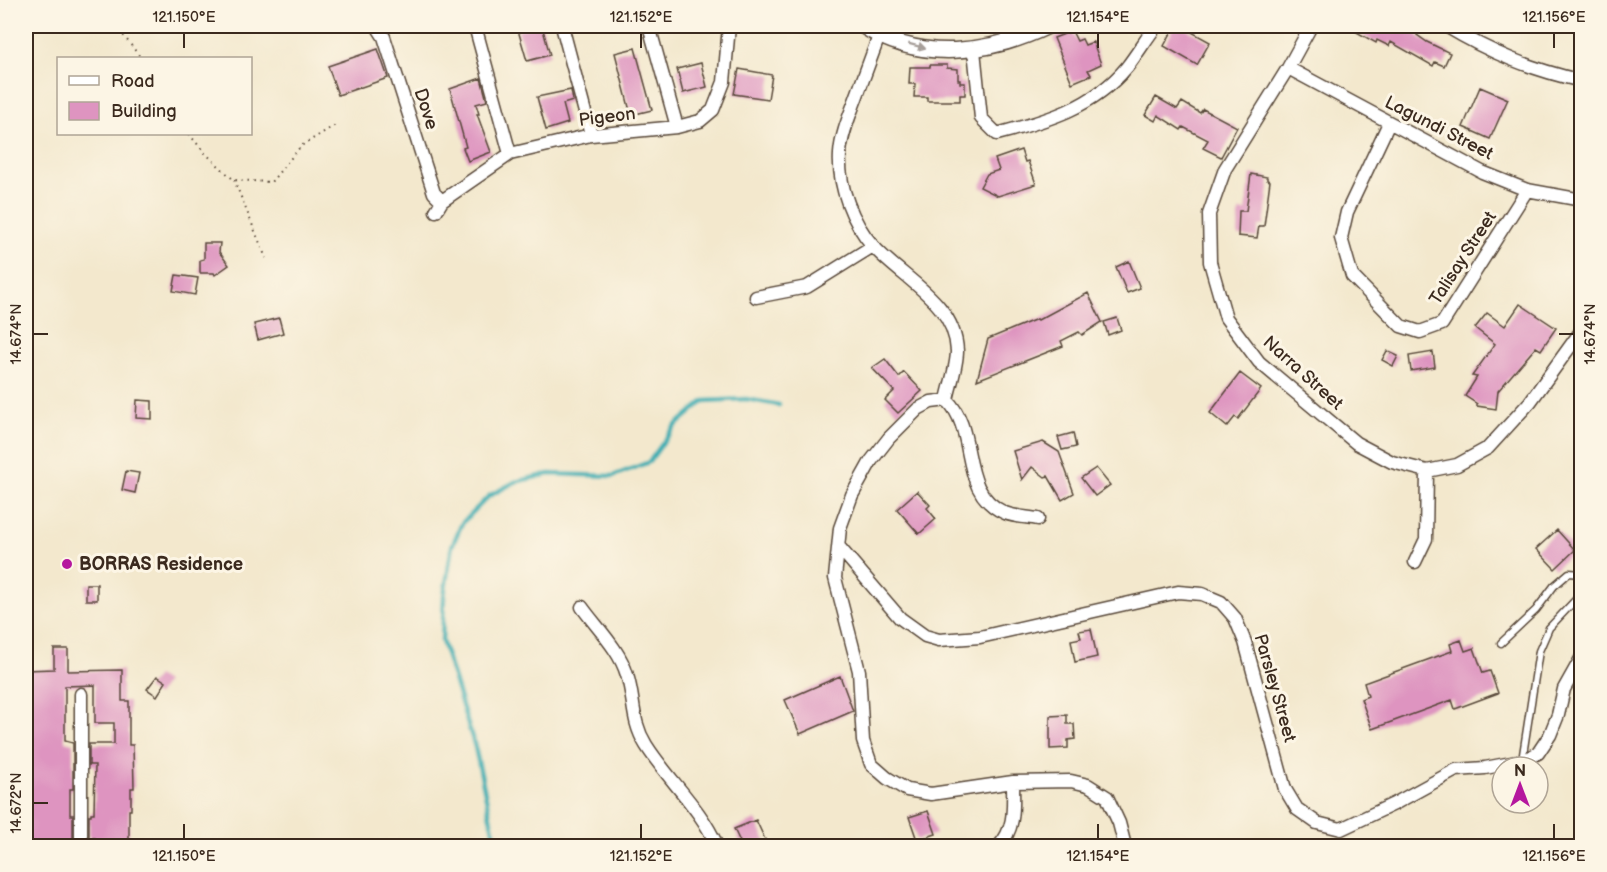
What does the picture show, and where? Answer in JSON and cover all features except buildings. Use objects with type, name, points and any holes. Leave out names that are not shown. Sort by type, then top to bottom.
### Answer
[{"type":"street","name":"Dove","points":[[377,26],[384,38],[439,206]]},
{"type":"street","points":[[475,26],[510,154]]},
{"type":"street","points":[[562,26],[591,135]]},
{"type":"street","points":[[649,26],[677,127]]},
{"type":"street","name":"Pigeon","points":[[439,206],[510,154],[591,135],[677,127],[700,121],[713,110],[724,82],[729,26]]},
{"type":"street","points":[[863,26],[879,36],[932,50],[974,50],[1021,39],[1048,26]]},
{"type":"street","points":[[974,50],[981,118],[997,134],[1053,119],[1092,98],[1126,68],[1156,26]]},
{"type":"street","name":"Narra Street","points":[[1311,26],[1288,68],[1225,169],[1209,214],[1210,262],[1226,318],[1259,362],[1356,444],[1392,462],[1427,471],[1457,465],[1488,448],[1530,402],[1581,330]]},
{"type":"street","points":[[1446,26],[1478,45],[1516,63],[1581,81]]},
{"type":"street","points":[[879,36],[848,120],[840,152],[841,176],[850,211],[873,246],[928,294],[947,318],[954,335],[957,352],[947,400]]},
{"type":"street","name":"Lagundi Street","points":[[1288,68],[1482,172],[1527,190],[1581,200]]},
{"type":"street","name":"Talisay Street","points":[[1389,123],[1347,212],[1341,238],[1352,276],[1401,326],[1420,332],[1442,324],[1527,190]]},
{"type":"street","points":[[756,297],[807,286],[873,246]]},
{"type":"street","points":[[947,400],[960,416],[971,466],[979,488],[990,505],[1008,514],[1038,519]]},
{"type":"street","points":[[947,400],[931,402],[918,409],[889,438],[871,461],[852,495],[840,528],[835,578],[859,671],[863,741],[871,764],[886,778],[907,790],[931,794],[1013,782],[1071,781],[1088,785],[1107,797],[1119,822],[1125,846]]},
{"type":"street","points":[[1415,562],[1426,539],[1427,471]]},
{"type":"street","name":"Parsley Street","points":[[839,547],[900,618],[925,636],[939,640],[980,637],[1178,592],[1202,594],[1221,602],[1235,618],[1245,642],[1285,789],[1297,809],[1317,822],[1341,829],[1394,804],[1456,770],[1490,767]]},
{"type":"street","points":[[582,607],[619,657],[627,675],[634,718],[646,745],[697,812],[717,846]]},
{"type":"street","name":"Parsley Street","points":[[1534,755],[1538,753],[1550,735],[1558,715],[1564,689],[1581,657]]},
{"type":"street","points":[[81,694],[81,846]]},
{"type":"street","points":[[999,846],[1006,838],[1013,819],[1013,782]]},
{"type":"lane","points":[[1501,643],[1536,610],[1554,586],[1569,573],[1581,574]]},
{"type":"lane","points":[[1523,755],[1539,651],[1549,628],[1581,593]]},
{"type":"path","points":[[116,26],[140,57]]},
{"type":"path","points":[[234,180],[271,182],[301,146],[337,124]]},
{"type":"path","points":[[190,135],[234,180],[266,258]]},
{"type":"waterway","points":[[500,846],[493,830],[475,747],[442,641],[444,596],[452,546],[462,523],[489,496],[515,482],[549,474],[613,476],[649,462],[675,426],[704,401],[746,399],[779,405]]},
{"type":"place","name":"BORRAS Residence","points":[[67,564]]}]
